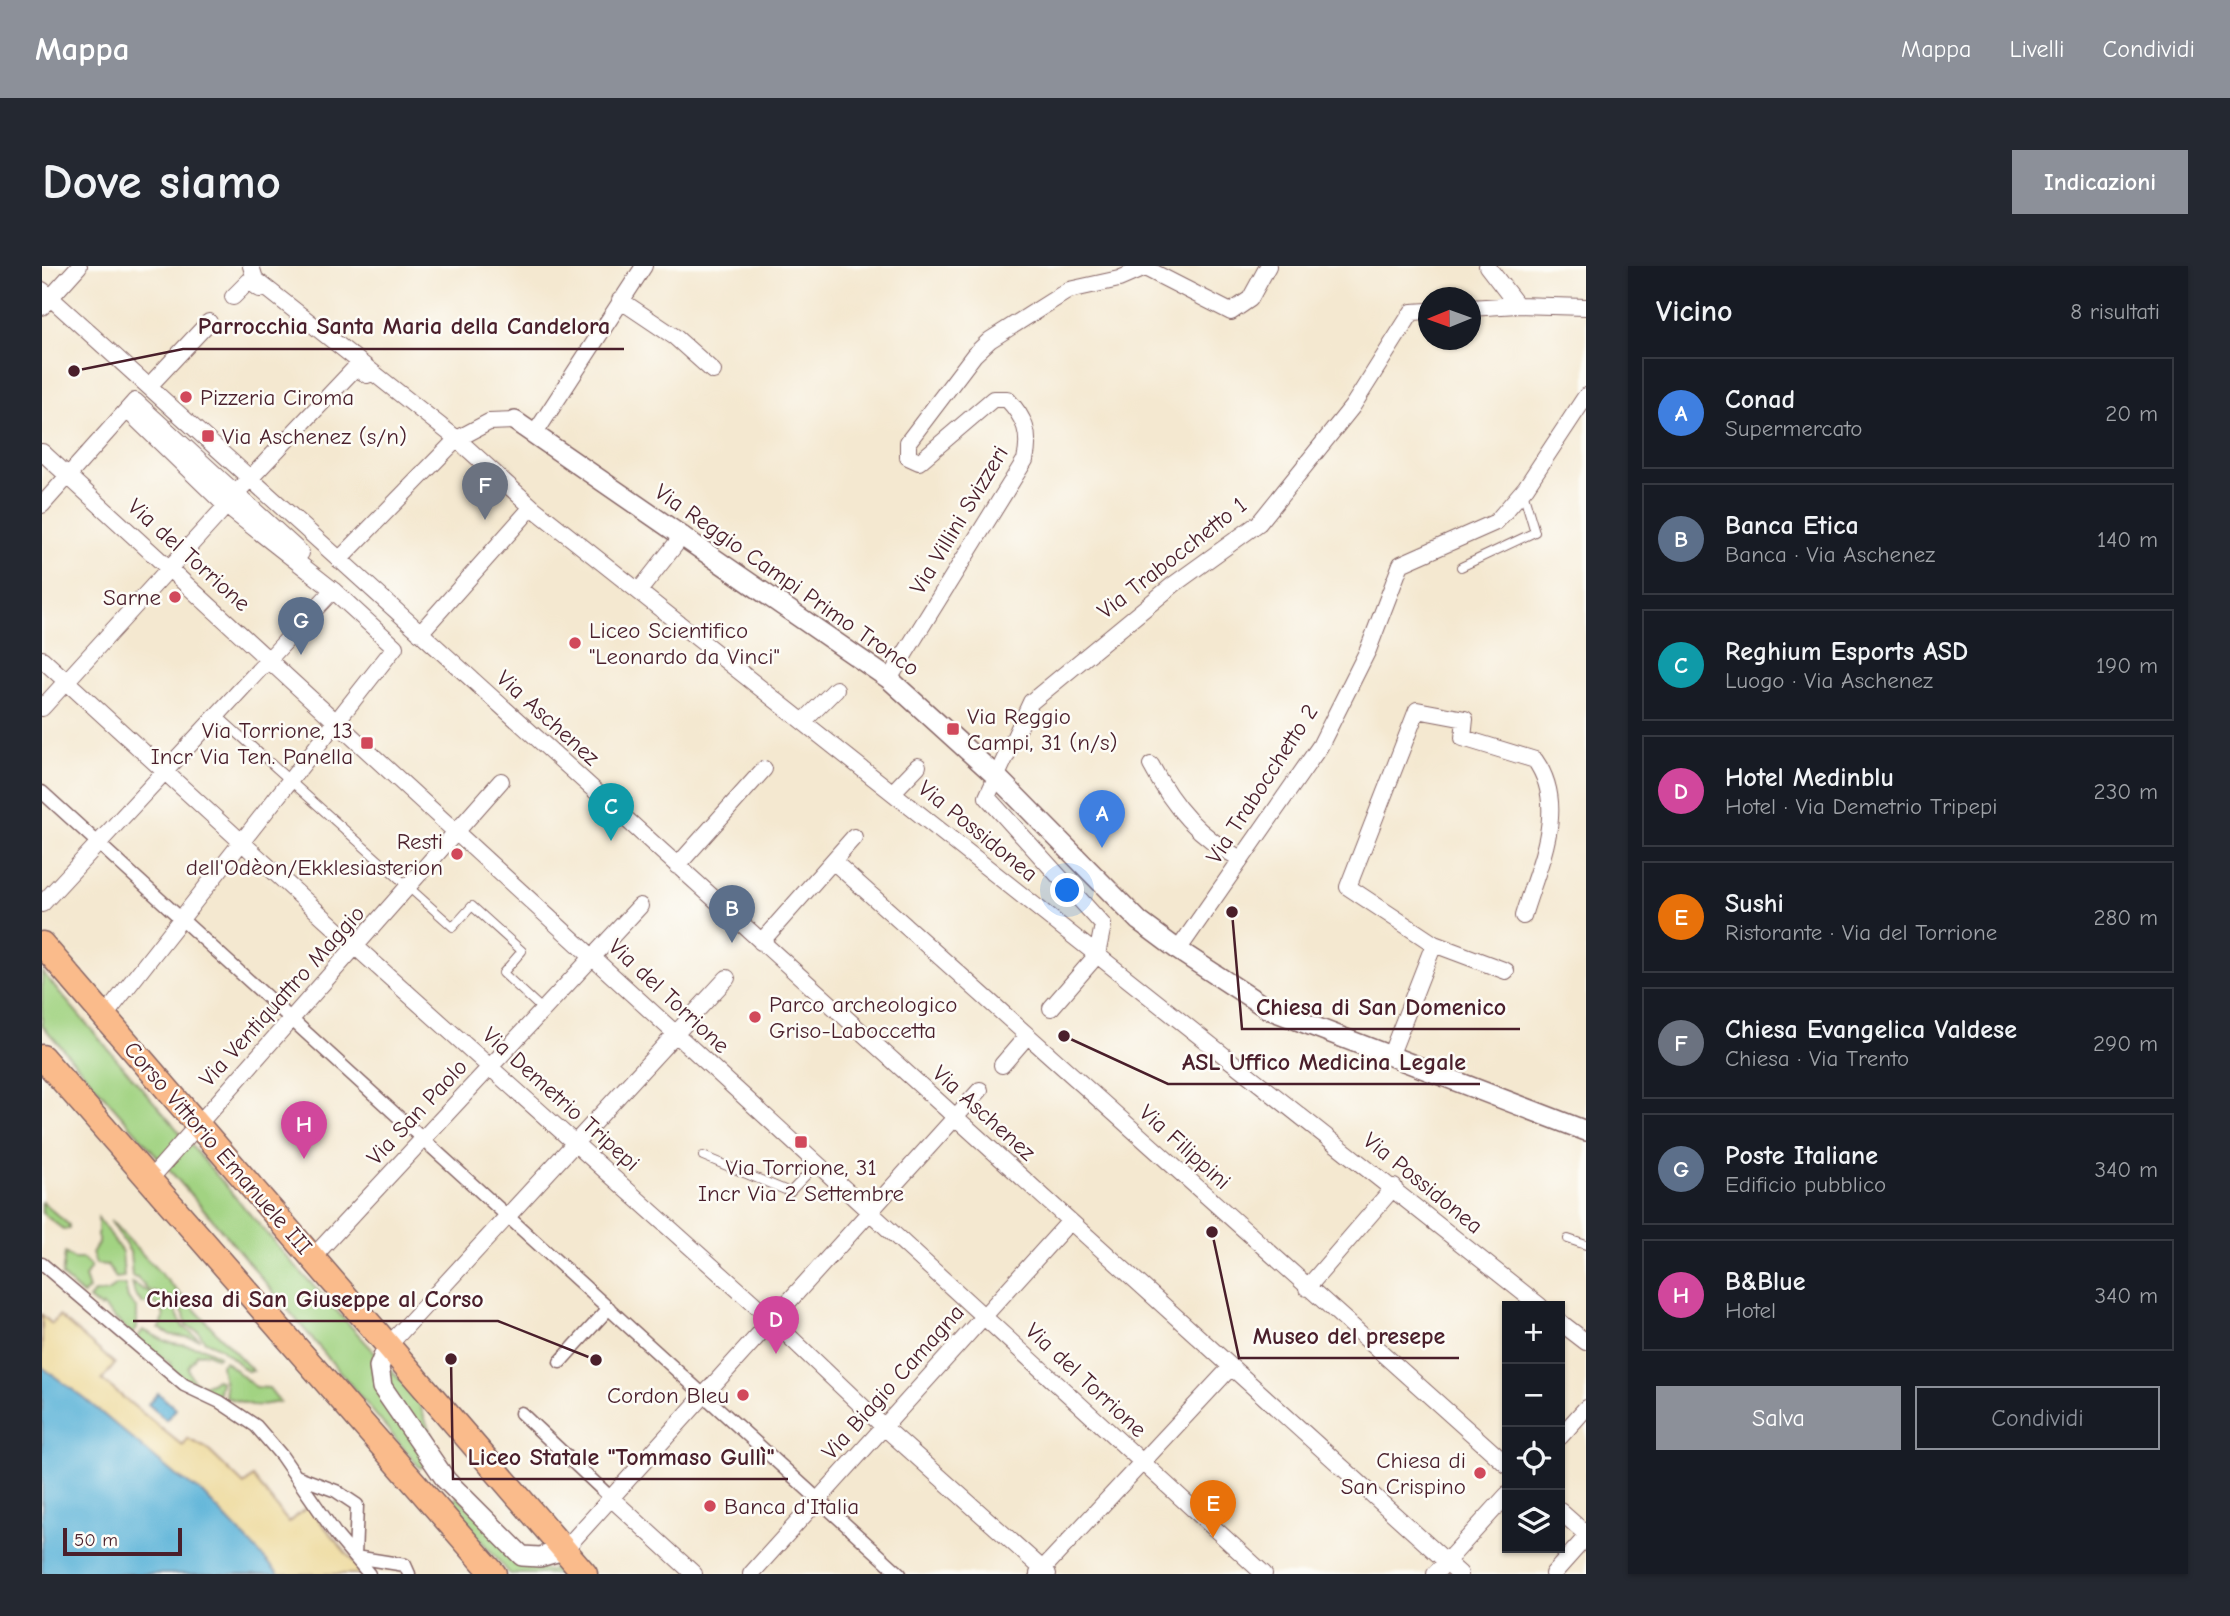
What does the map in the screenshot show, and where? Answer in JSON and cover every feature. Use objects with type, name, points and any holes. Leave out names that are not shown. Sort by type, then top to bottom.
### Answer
[{"type":"main road","name":"Corso Vittorio Emanuele III","points":[[42,944],[585,1574]]},
{"type":"main road","points":[[42,1057],[151,1178],[494,1574]]},
{"type":"street","points":[[45,298],[79,266]]},
{"type":"street","points":[[251,266],[254,279],[457,439]]},
{"type":"street","points":[[534,435],[644,266]]},
{"type":"street","name":"Via Villini Svizzeri","points":[[889,679],[1026,460],[1030,440],[1021,414],[1007,399],[993,399],[919,462],[908,457],[908,442],[974,355],[990,340],[1069,290],[1119,279],[1141,267],[1231,312],[1250,299],[1268,266]]},
{"type":"street","points":[[1487,266],[1517,305]]},
{"type":"street","points":[[233,298],[249,281],[356,367],[457,439]]},
{"type":"street","name":"Via Aschenez","points":[[45,298],[149,386],[248,480],[1231,1367],[1441,1568],[1460,1574]]},
{"type":"street","points":[[620,300],[675,337],[713,371]]},
{"type":"street","points":[[1481,307],[1517,305],[1586,307]]},
{"type":"street","name":"Via Trabocchetto 1","points":[[998,778],[1031,702],[1173,585],[1259,523],[1352,408],[1412,312],[1418,312]]},
{"type":"street","points":[[149,386],[209,322]]},
{"type":"street","points":[[42,708],[248,480],[356,367]]},
{"type":"street","name":"Via Trabocchetto 2","points":[[1178,950],[1320,746],[1368,650],[1401,564],[1496,522],[1523,492],[1586,396]]},
{"type":"street","points":[[42,505],[131,406],[231,500],[332,581],[333,590],[395,647],[104,1017]]},
{"type":"street","points":[[339,560],[457,439],[489,422],[515,421]]},
{"type":"street","name":"Via Reggio Campi Primo Tronco","points":[[515,421],[889,679],[998,778],[1139,921],[1178,950],[1268,1009],[1586,1131]]},
{"type":"street","name":"Via Possidonea","points":[[457,439],[532,507],[1394,1187],[1534,1301]]},
{"type":"street","name":"Via del Torrione","points":[[42,452],[1264,1574]]},
{"type":"street","points":[[420,633],[532,507]]},
{"type":"street","points":[[639,591],[683,535]]},
{"type":"street","points":[[42,904],[333,590]]},
{"type":"street","name":"Via Demetrio Tripepi","points":[[42,659],[356,947],[772,1320],[1043,1572]]},
{"type":"street","points":[[803,722],[836,689]]},
{"type":"street","points":[[1506,971],[1434,944],[1348,887],[1417,710],[1465,719],[1462,738],[1535,760],[1541,769],[1550,794],[1552,820],[1523,916]]},
{"type":"street","points":[[1151,765],[1180,813],[1199,832],[1241,859]]},
{"type":"street","points":[[893,792],[918,766]]},
{"type":"street","points":[[677,866],[764,769]]},
{"type":"street","points":[[998,778],[987,797],[1103,925],[1097,955],[1052,1008]]},
{"type":"street","name":"Via Ventiquattro Maggio","points":[[151,1178],[458,833],[501,780]]},
{"type":"street","points":[[42,792],[290,1021],[509,1215],[896,1573]]},
{"type":"street","points":[[761,942],[853,837]]},
{"type":"street","name":"Via Filippini","points":[[833,861],[1502,1461]]},
{"type":"street","name":"Via San Paolo","points":[[313,1257],[640,906]]},
{"type":"street","points":[[1391,1054],[1434,944]]},
{"type":"street","points":[[727,978],[387,1347],[379,1367],[382,1387],[446,1480],[523,1556],[540,1557],[564,1550],[980,1090]]},
{"type":"street","points":[[1002,1065],[1027,1036]]},
{"type":"street","points":[[1307,1288],[1394,1187]]},
{"type":"street","name":"Via Biagio Camagna","points":[[751,1574],[1070,1221]]},
{"type":"street","points":[[42,1264],[184,1385],[220,1402],[256,1426],[369,1574]]},
{"type":"street","points":[[560,1362],[609,1308]]},
{"type":"street","points":[[1565,1326],[1586,1342]]},
{"type":"street","points":[[1043,1572],[1231,1367]]},
{"type":"street","points":[[1565,1431],[1586,1408]]},
{"type":"street","points":[[521,1413],[694,1574]]},
{"type":"street","points":[[296,1476],[337,1491],[357,1505],[355,1557]]},
{"type":"street","points":[[428,1497],[446,1480]]},
{"type":"street","points":[[1441,1568],[1502,1501]]},
{"type":"street","points":[[1553,1574],[1586,1536],[1565,1516]]},
{"type":"street","points":[[355,1557],[405,1565],[409,1574]]},
{"type":"lane","points":[[1461,567],[1535,532],[1523,492]]},
{"type":"lane","points":[[217,715],[453,927],[472,906],[522,951],[503,973],[543,1010]]},
{"type":"lane","points":[[703,1156],[790,1192],[817,1164]]},
{"type":"lane","points":[[1568,1239],[1586,1245]]},
{"type":"green space","points":[[42,972],[286,1256],[417,1398],[439,1455],[420,1468],[214,1221],[42,1025]]},
{"type":"green space","points":[[42,1202],[69,1225],[69,1229],[64,1230],[42,1213]]},
{"type":"green space","points":[[98,1218],[122,1252],[124,1277],[116,1278],[107,1265],[96,1264],[92,1253],[98,1243]]},
{"type":"green space","points":[[110,1220],[253,1371],[247,1371],[220,1348],[204,1340],[198,1331],[186,1326],[184,1314],[172,1298],[148,1290],[137,1278],[132,1277],[130,1252]]},
{"type":"green space","points":[[65,1253],[74,1259],[83,1259],[91,1267],[85,1277],[89,1289],[83,1295],[62,1276]]},
{"type":"green space","points":[[132,1283],[174,1307],[183,1327],[200,1339],[171,1335],[159,1328],[164,1319],[163,1313],[156,1304],[143,1304],[135,1295]]},
{"type":"green space","points":[[115,1285],[125,1285],[128,1299],[137,1309],[137,1329],[132,1335],[102,1306],[100,1308],[89,1299],[94,1293],[108,1292]]},
{"type":"green space","points":[[143,1330],[167,1342],[204,1348],[219,1356],[216,1358],[207,1353],[197,1354],[188,1367],[189,1373],[198,1384],[207,1384],[216,1379],[221,1382],[218,1396],[184,1381],[169,1367],[171,1364],[136,1339]]},
{"type":"green space","points":[[225,1361],[255,1387],[269,1388],[280,1402],[255,1406],[225,1397],[221,1364]]},
{"type":"green space","points":[[458,1496],[526,1565],[549,1571],[563,1564],[572,1574],[510,1574],[450,1505]]},
{"type":"sand","points":[[42,1315],[52,1324],[59,1316],[115,1364],[102,1380],[183,1446],[188,1439],[206,1448],[244,1485],[253,1477],[289,1523],[308,1506],[363,1574],[279,1574],[200,1491],[176,1476],[85,1399],[42,1367]]},
{"type":"water","points":[[42,1367],[85,1399],[176,1476],[200,1491],[279,1574],[42,1574]]},
{"type":"water","points":[[158,1393],[176,1409],[166,1420],[148,1404]]},
{"type":"place","name":"Parrocchia Santa Maria della Candelora","points":[[74,371]]},
{"type":"place","name":"Pizzeria Ciroma","points":[[186,397]]},
{"type":"place","name":"Via Aschenez (s/n)","points":[[208,436]]},
{"type":"place","name":"Chiesa Evangelica Valdese","points":[[485,520]]},
{"type":"place","name":"Sarne","points":[[175,597]]},
{"type":"place","name":"Liceo Scientifico \"Leonardo da Vinci\"","points":[[575,643]]},
{"type":"place","name":"Poste Italiane","points":[[301,655]]},
{"type":"place","name":"Via Reggio Campi, 31 (n/s)","points":[[953,729]]},
{"type":"place","name":"Via Torrione, 13 Incr Via Ten. Panella","points":[[367,743]]},
{"type":"place","name":"Reghium Esports ASD","points":[[611,841]]},
{"type":"place","name":"Conad","points":[[1102,848]]},
{"type":"place","name":"Resti dell'Odèon/Ekklesiasterion","points":[[457,854]]},
{"type":"place","name":"Chiesa di San Domenico","points":[[1232,912]]},
{"type":"place","name":"Banca Etica","points":[[732,943]]},
{"type":"place","name":"Parco archeologico Griso-Laboccetta","points":[[755,1017]]},
{"type":"place","name":"ASL Uffico Medicina Legale","points":[[1064,1036]]},
{"type":"place","name":"Via Torrione, 31 Incr Via 2 Settembre","points":[[801,1142]]},
{"type":"place","name":"B&Blue","points":[[304,1159]]},
{"type":"place","name":"Museo del presepe","points":[[1212,1232]]},
{"type":"place","name":"Hotel Medinblu","points":[[776,1354]]},
{"type":"place","name":"Liceo Statale \"Tommaso Gullì\"","points":[[451,1359]]},
{"type":"place","name":"Chiesa di San Giuseppe al Corso","points":[[596,1360]]},
{"type":"place","name":"Cordon Bleu","points":[[743,1395]]},
{"type":"place","name":"Chiesa di San Crispino","points":[[1480,1473]]},
{"type":"place","name":"Banca d'Italia","points":[[710,1506]]},
{"type":"place","name":"Sushi","points":[[1213,1538]]}]
